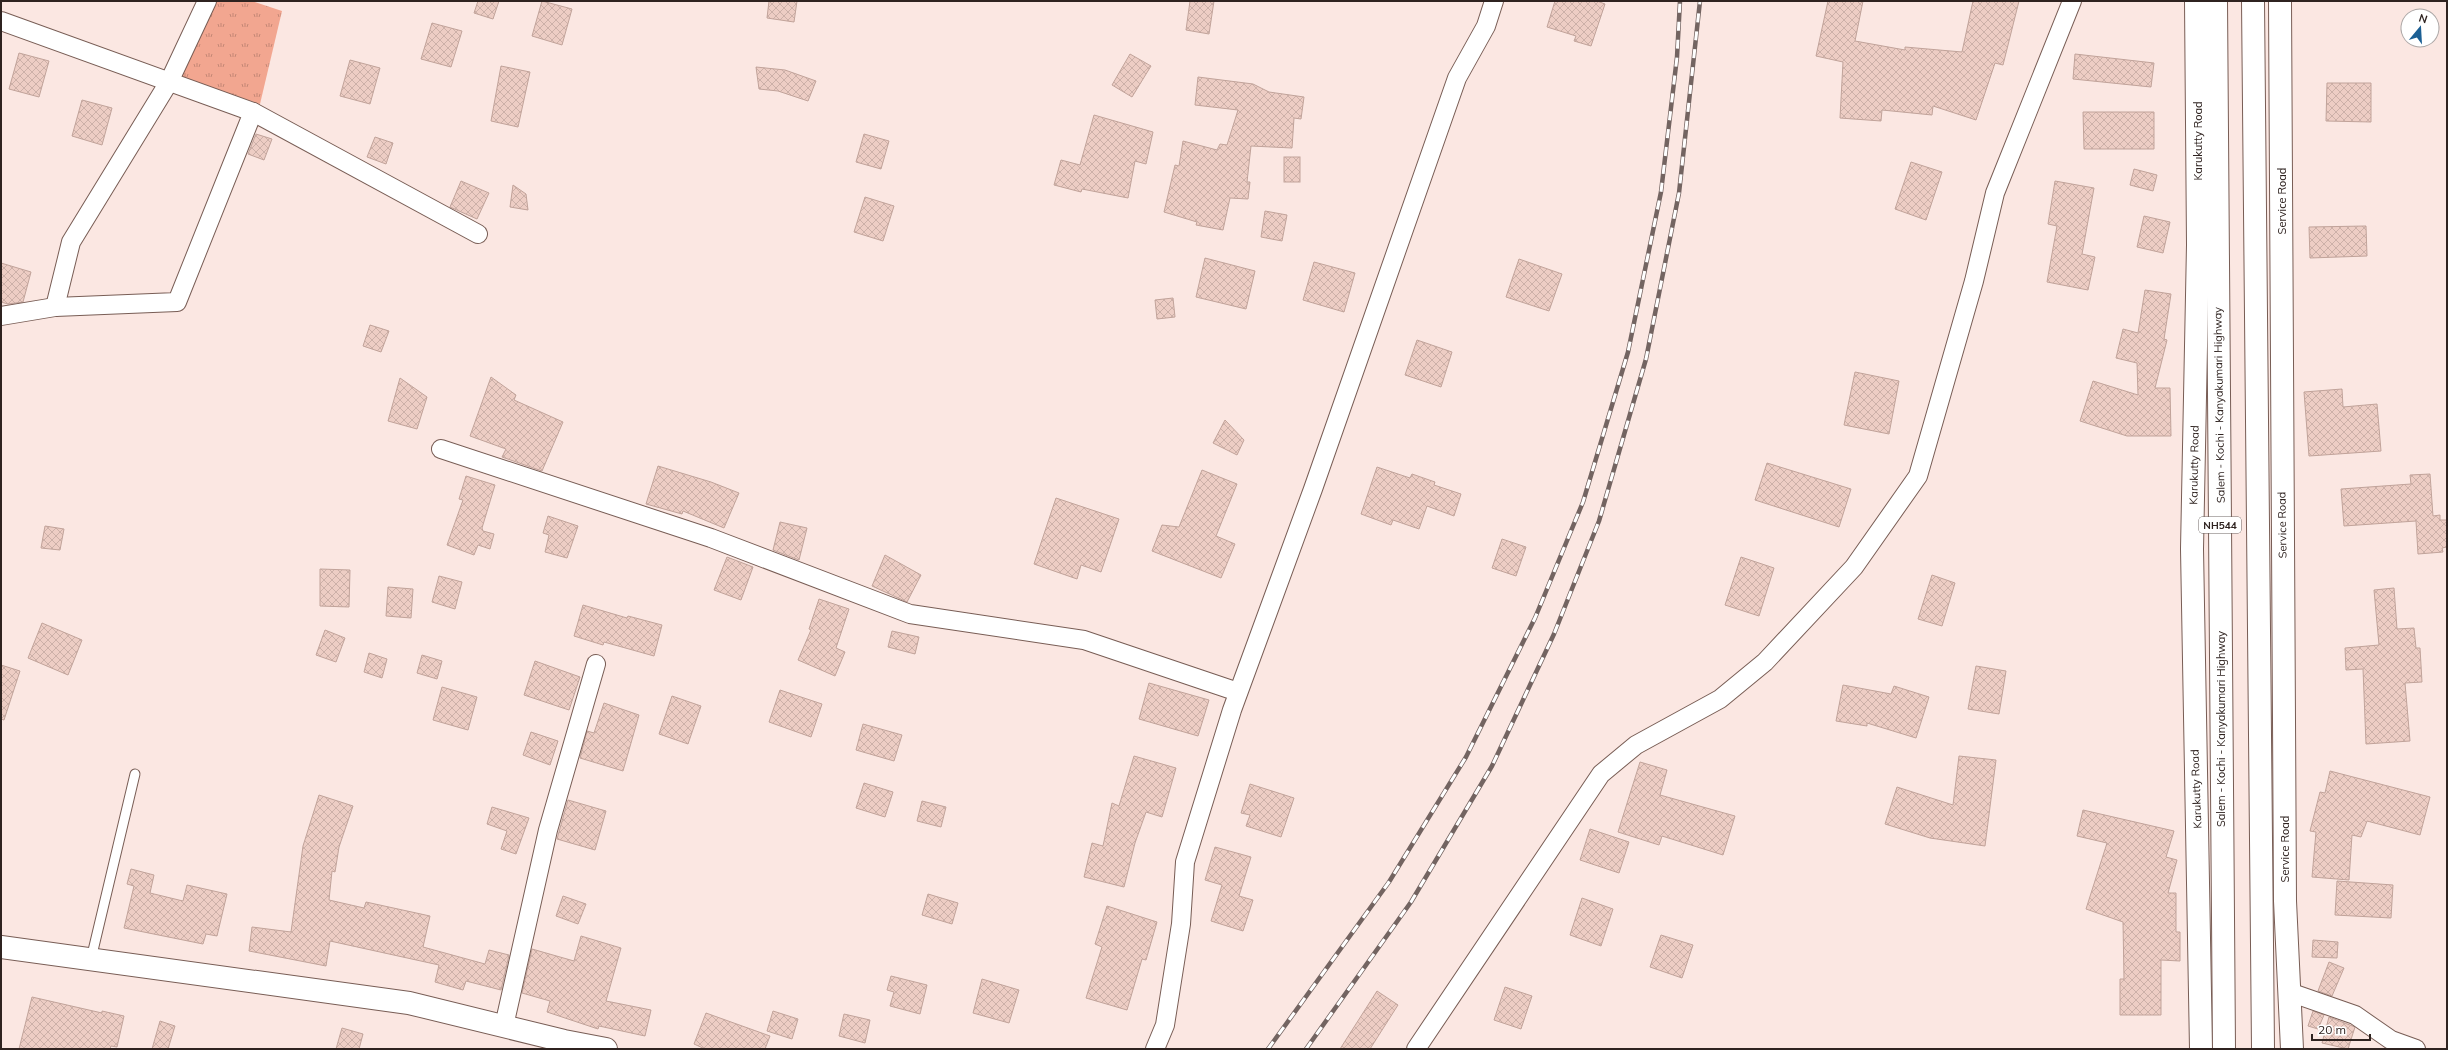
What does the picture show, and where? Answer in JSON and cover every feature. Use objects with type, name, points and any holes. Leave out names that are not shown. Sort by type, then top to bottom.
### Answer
[{"type":"main road","name":"Karukutty Road","points":[[2196,1],[2198,245],[2192,549],[2201,1049]]},
{"type":"main road","name":"Salem - Kochi - Kanyakumari Highway","points":[[2216,1],[2224,1049]]},
{"type":"main road","points":[[2253,1],[2263,1049]]},
{"type":"main road","name":"Service Road","points":[[2280,1],[2285,901],[2292,1049]]},
{"type":"main road","points":[[1,947],[409,1002],[564,1041],[606,1049]]},
{"type":"street","points":[[55,307],[71,242],[169,82],[207,1]]},
{"type":"street","points":[[1155,1049],[1165,1025],[1181,924],[1185,862],[1238,692],[1313,489],[1457,78],[1486,26],[1494,1]]},
{"type":"street","points":[[1416,1049],[1601,774],[1636,745],[1720,699],[1764,662],[1854,567],[1918,476],[1974,281],[1996,193],[2072,1]]},
{"type":"street","points":[[1,21],[253,112],[478,234]]},
{"type":"street","points":[[1,316],[55,307],[177,302],[253,112]]},
{"type":"street","points":[[441,449],[711,538],[910,614],[1084,640],[1238,692]]},
{"type":"street","points":[[504,1026],[548,830],[596,664]]},
{"type":"street","points":[[2289,992],[2355,1015],[2391,1040],[2416,1049]]},
{"type":"lane","points":[[91,959],[135,774]]},
{"type":"green space","points":[[214,1],[252,1],[282,11],[260,104],[178,77]]},
{"type":"building","points":[[478,1],[499,1],[493,19],[474,13]]},
{"type":"building","points":[[542,1],[572,9],[562,45],[532,36]]},
{"type":"building","points":[[769,1],[797,1],[794,22],[767,18]]},
{"type":"building","points":[[1190,1],[1214,1],[1209,34],[1186,30]]},
{"type":"building","points":[[1555,1],[1597,1],[1605,4],[1591,46],[1574,41],[1576,36],[1547,27]]},
{"type":"building","points":[[1828,1],[1863,1],[1855,41],[1905,50],[1905,47],[1962,52],[1973,1],[2019,1],[2003,65],[1995,63],[1976,120],[1933,106],[1932,115],[1882,110],[1881,121],[1840,118],[1843,62],[1816,56]]},
{"type":"building","points":[[432,23],[462,31],[451,67],[421,59]]},
{"type":"building","points":[[19,53],[49,61],[39,97],[9,89]]},
{"type":"building","points":[[1130,54],[1151,66],[1132,97],[1112,85]]},
{"type":"building","points":[[2075,54],[2154,63],[2151,87],[2073,79]]},
{"type":"building","points":[[350,60],[380,68],[370,104],[340,96]]},
{"type":"building","points":[[501,66],[530,72],[518,127],[491,121]]},
{"type":"building","points":[[756,67],[785,70],[816,81],[808,101],[778,91],[759,89]]},
{"type":"building","points":[[1198,77],[1253,84],[1269,92],[1304,97],[1301,119],[1294,118],[1292,148],[1251,146],[1247,182],[1250,182],[1248,199],[1230,198],[1223,230],[1196,225],[1197,222],[1164,212],[1175,165],[1179,166],[1183,141],[1217,150],[1220,144],[1227,145],[1238,110],[1195,105]]},
{"type":"building","points":[[2327,83],[2371,83],[2371,122],[2326,121]]},
{"type":"building","points":[[82,100],[112,108],[102,145],[72,136]]},
{"type":"building","points":[[2083,112],[2154,112],[2154,149],[2084,149]]},
{"type":"building","points":[[1094,115],[1153,132],[1146,164],[1135,161],[1128,198],[1082,189],[1081,192],[1054,185],[1061,160],[1080,165]]},
{"type":"building","points":[[256,134],[272,139],[264,160],[248,154]]},
{"type":"building","points":[[864,134],[889,141],[881,169],[856,162]]},
{"type":"building","points":[[375,137],[393,143],[386,164],[367,157]]},
{"type":"building","points":[[1284,157],[1300,157],[1300,182],[1284,182]]},
{"type":"building","points":[[1911,162],[1942,172],[1926,220],[1895,209]]},
{"type":"building","points":[[2134,169],[2157,175],[2153,191],[2130,185]]},
{"type":"building","points":[[461,181],[489,193],[477,219],[450,207]]},
{"type":"building","points":[[2055,181],[2094,188],[2082,254],[2095,257],[2088,290],[2047,282],[2057,226],[2048,224]]},
{"type":"building","points":[[513,185],[526,194],[528,210],[510,207]]},
{"type":"building","points":[[865,197],[894,206],[883,241],[854,232]]},
{"type":"building","points":[[1265,211],[1287,215],[1282,241],[1261,237]]},
{"type":"building","points":[[2144,216],[2170,222],[2163,253],[2137,247]]},
{"type":"building","points":[[2366,226],[2367,256],[2310,258],[2309,227]]},
{"type":"building","points":[[1205,258],[1255,271],[1246,309],[1196,297]]},
{"type":"building","points":[[1519,259],[1562,274],[1549,311],[1506,297]]},
{"type":"building","points":[[1314,262],[1355,273],[1344,312],[1303,300]]},
{"type":"building","points":[[1,263],[31,272],[23,302],[8,304],[1,302]]},
{"type":"building","points":[[2145,290],[2171,294],[2164,339],[2167,340],[2155,388],[2170,388],[2171,436],[2127,436],[2080,421],[2093,381],[2138,395],[2137,363],[2116,358],[2123,329],[2138,333]]},
{"type":"building","points":[[1173,298],[1175,317],[1157,319],[1155,300]]},
{"type":"building","points":[[370,325],[389,331],[381,352],[363,346]]},
{"type":"building","points":[[1417,340],[1452,352],[1441,387],[1405,375]]},
{"type":"building","points":[[1855,372],[1899,381],[1889,434],[1844,425]]},
{"type":"building","points":[[491,377],[516,395],[514,400],[563,422],[542,471],[502,457],[506,449],[470,436]]},
{"type":"building","points":[[400,378],[427,397],[417,429],[388,421]]},
{"type":"building","points":[[2342,389],[2343,407],[2377,404],[2381,451],[2309,456],[2304,392]]},
{"type":"building","points":[[1225,420],[1244,440],[1237,455],[1213,443]]},
{"type":"building","points":[[1767,463],[1851,489],[1839,527],[1755,500]]},
{"type":"building","points":[[658,466],[711,482],[739,493],[724,528],[683,511],[682,514],[646,504]]},
{"type":"building","points":[[1377,467],[1410,478],[1412,474],[1435,482],[1434,485],[1461,494],[1454,516],[1427,506],[1419,529],[1393,520],[1391,525],[1361,514]]},
{"type":"building","points":[[1202,470],[1237,484],[1216,536],[1235,544],[1221,578],[1152,551],[1162,525],[1179,527]]},
{"type":"building","points":[[2430,474],[2433,516],[2440,515],[2440,520],[2447,520],[2447,547],[2442,548],[2443,552],[2418,554],[2416,521],[2344,526],[2341,489],[2411,484],[2410,475]]},
{"type":"building","points":[[466,476],[495,485],[482,528],[483,531],[494,534],[490,549],[478,545],[474,555],[447,545],[463,500],[459,499]]},
{"type":"building","points":[[1056,498],[1119,519],[1101,572],[1081,565],[1077,579],[1034,564]]},
{"type":"building","points":[[548,516],[578,526],[567,558],[545,552],[549,535],[543,533]]},
{"type":"building","points":[[780,522],[807,528],[799,560],[773,550]]},
{"type":"building","points":[[45,526],[64,529],[60,550],[41,548]]},
{"type":"building","points":[[1502,539],[1526,547],[1516,576],[1492,568]]},
{"type":"building","points":[[885,555],[921,575],[907,602],[872,586]]},
{"type":"building","points":[[727,557],[753,567],[741,600],[714,590]]},
{"type":"building","points":[[1741,557],[1774,568],[1759,616],[1725,605]]},
{"type":"building","points":[[320,569],[350,570],[349,607],[320,606]]},
{"type":"building","points":[[1932,575],[1955,583],[1942,626],[1918,619]]},
{"type":"building","points":[[439,576],[462,582],[455,609],[432,602]]},
{"type":"building","points":[[388,587],[413,589],[411,618],[386,616]]},
{"type":"building","points":[[2394,588],[2397,629],[2414,628],[2416,648],[2420,648],[2422,682],[2405,683],[2410,741],[2366,744],[2363,669],[2346,670],[2345,648],[2379,645],[2374,590]]},
{"type":"building","points":[[819,599],[849,609],[836,648],[845,652],[835,676],[798,660],[811,630],[809,629]]},
{"type":"building","points":[[583,605],[627,618],[628,616],[662,625],[654,656],[604,642],[603,645],[574,636]]},
{"type":"building","points":[[42,623],[82,640],[68,675],[28,658]]},
{"type":"building","points":[[325,630],[345,638],[336,662],[316,655]]},
{"type":"building","points":[[892,631],[919,637],[915,654],[888,647]]},
{"type":"building","points":[[369,653],[387,659],[382,678],[364,672]]},
{"type":"building","points":[[422,655],[442,661],[437,679],[417,673]]},
{"type":"building","points":[[535,661],[580,677],[569,710],[524,695]]},
{"type":"building","points":[[1,665],[20,671],[4,720],[1,719]]},
{"type":"building","points":[[1976,666],[2006,671],[1999,714],[1968,709]]},
{"type":"building","points":[[1149,683],[1209,700],[1198,736],[1139,719]]},
{"type":"building","points":[[1843,685],[1891,694],[1894,686],[1929,697],[1916,738],[1867,723],[1867,726],[1836,721]]},
{"type":"building","points":[[442,687],[477,697],[468,730],[433,720]]},
{"type":"building","points":[[780,690],[822,704],[811,737],[769,722]]},
{"type":"building","points":[[672,696],[701,706],[688,744],[659,734]]},
{"type":"building","points":[[604,703],[639,715],[623,771],[580,758],[587,731],[594,733]]},
{"type":"building","points":[[863,724],[902,735],[894,761],[856,750]]},
{"type":"building","points":[[531,732],[558,741],[550,765],[523,755]]},
{"type":"building","points":[[1134,756],[1176,768],[1162,817],[1146,812],[1135,843],[1124,887],[1084,877],[1092,843],[1103,846],[1112,803],[1119,806]]},
{"type":"building","points":[[1959,756],[1996,760],[1985,846],[1930,838],[1885,824],[1897,787],[1953,805]]},
{"type":"building","points":[[1640,762],[1667,770],[1660,795],[1735,816],[1723,855],[1662,836],[1659,845],[1618,832]]},
{"type":"building","points":[[2330,771],[2430,797],[2420,835],[2367,821],[2361,837],[2352,835],[2349,880],[2312,877],[2316,832],[2310,831],[2320,792],[2325,793]]},
{"type":"building","points":[[864,783],[893,792],[885,817],[856,808]]},
{"type":"building","points":[[1250,784],[1294,798],[1281,837],[1246,826],[1250,815],[1241,813]]},
{"type":"building","points":[[319,795],[353,806],[339,847],[335,872],[332,871],[329,900],[364,908],[366,902],[430,916],[423,947],[485,964],[489,950],[509,955],[501,990],[466,981],[463,990],[435,982],[439,965],[330,941],[326,966],[249,951],[252,927],[291,932],[303,846]]},
{"type":"building","points":[[568,800],[606,811],[595,850],[557,839]]},
{"type":"building","points":[[922,801],[946,807],[941,827],[917,821]]},
{"type":"building","points":[[492,807],[529,818],[516,854],[501,849],[507,831],[487,824]]},
{"type":"building","points":[[2083,810],[2174,831],[2166,857],[2177,860],[2168,893],[2176,893],[2176,932],[2180,932],[2180,961],[2161,960],[2161,1015],[2120,1015],[2120,979],[2124,979],[2123,922],[2086,909],[2107,843],[2077,836]]},
{"type":"building","points":[[1590,829],[1629,842],[1619,873],[1580,860]]},
{"type":"building","points":[[1215,847],[1251,857],[1239,896],[1253,900],[1243,931],[1211,921],[1222,885],[1205,880]]},
{"type":"building","points":[[131,869],[154,875],[150,893],[183,901],[187,885],[227,894],[217,936],[206,934],[203,944],[124,928],[134,886],[127,884]]},
{"type":"building","points":[[2337,881],[2393,885],[2391,918],[2335,915]]},
{"type":"building","points":[[928,894],[958,903],[952,924],[922,915]]},
{"type":"building","points":[[563,896],[586,904],[578,924],[556,916]]},
{"type":"building","points":[[1582,898],[1613,909],[1601,946],[1570,935]]},
{"type":"building","points":[[1107,906],[1157,922],[1146,960],[1142,959],[1127,1010],[1086,998],[1102,947],[1095,944]]},
{"type":"building","points":[[1661,935],[1693,945],[1682,978],[1650,967]]},
{"type":"building","points":[[581,936],[621,948],[606,1001],[651,1010],[645,1036],[599,1026],[598,1029],[547,1012],[550,1001],[522,993],[532,949],[574,961]]},
{"type":"building","points":[[2313,940],[2338,942],[2337,958],[2312,957]]},
{"type":"building","points":[[2329,962],[2344,968],[2332,996],[2318,991]]},
{"type":"building","points":[[891,976],[927,985],[920,1014],[890,1006],[894,992],[887,990]]},
{"type":"building","points":[[982,979],[1019,990],[1009,1023],[973,1013]]},
{"type":"building","points":[[1505,987],[1532,996],[1521,1029],[1494,1020]]},
{"type":"building","points":[[1377,991],[1398,1005],[1370,1049],[1340,1049]]},
{"type":"building","points":[[32,997],[102,1013],[102,1011],[124,1016],[117,1047],[111,1046],[110,1049],[19,1049]]},
{"type":"building","points":[[773,1011],[798,1019],[792,1039],[767,1031]]},
{"type":"building","points":[[2313,1011],[2324,1015],[2318,1029],[2308,1026]]},
{"type":"building","points":[[706,1013],[770,1036],[765,1049],[705,1049],[694,1044]]},
{"type":"building","points":[[844,1014],[870,1020],[865,1043],[839,1036]]},
{"type":"building","points":[[2329,1017],[2355,1027],[2348,1049],[2322,1043]]},
{"type":"building","points":[[160,1021],[175,1026],[168,1049],[152,1049]]},
{"type":"building","points":[[342,1028],[363,1034],[359,1049],[336,1049]]},
{"type":"railway","points":[[1268,1049],[1389,882],[1466,757],[1535,618],[1583,502],[1628,352],[1661,192],[1677,57],[1680,1]]},
{"type":"railway","points":[[1306,1049],[1411,902],[1492,766],[1554,634],[1599,521],[1646,359],[1679,193],[1700,1]]}]
